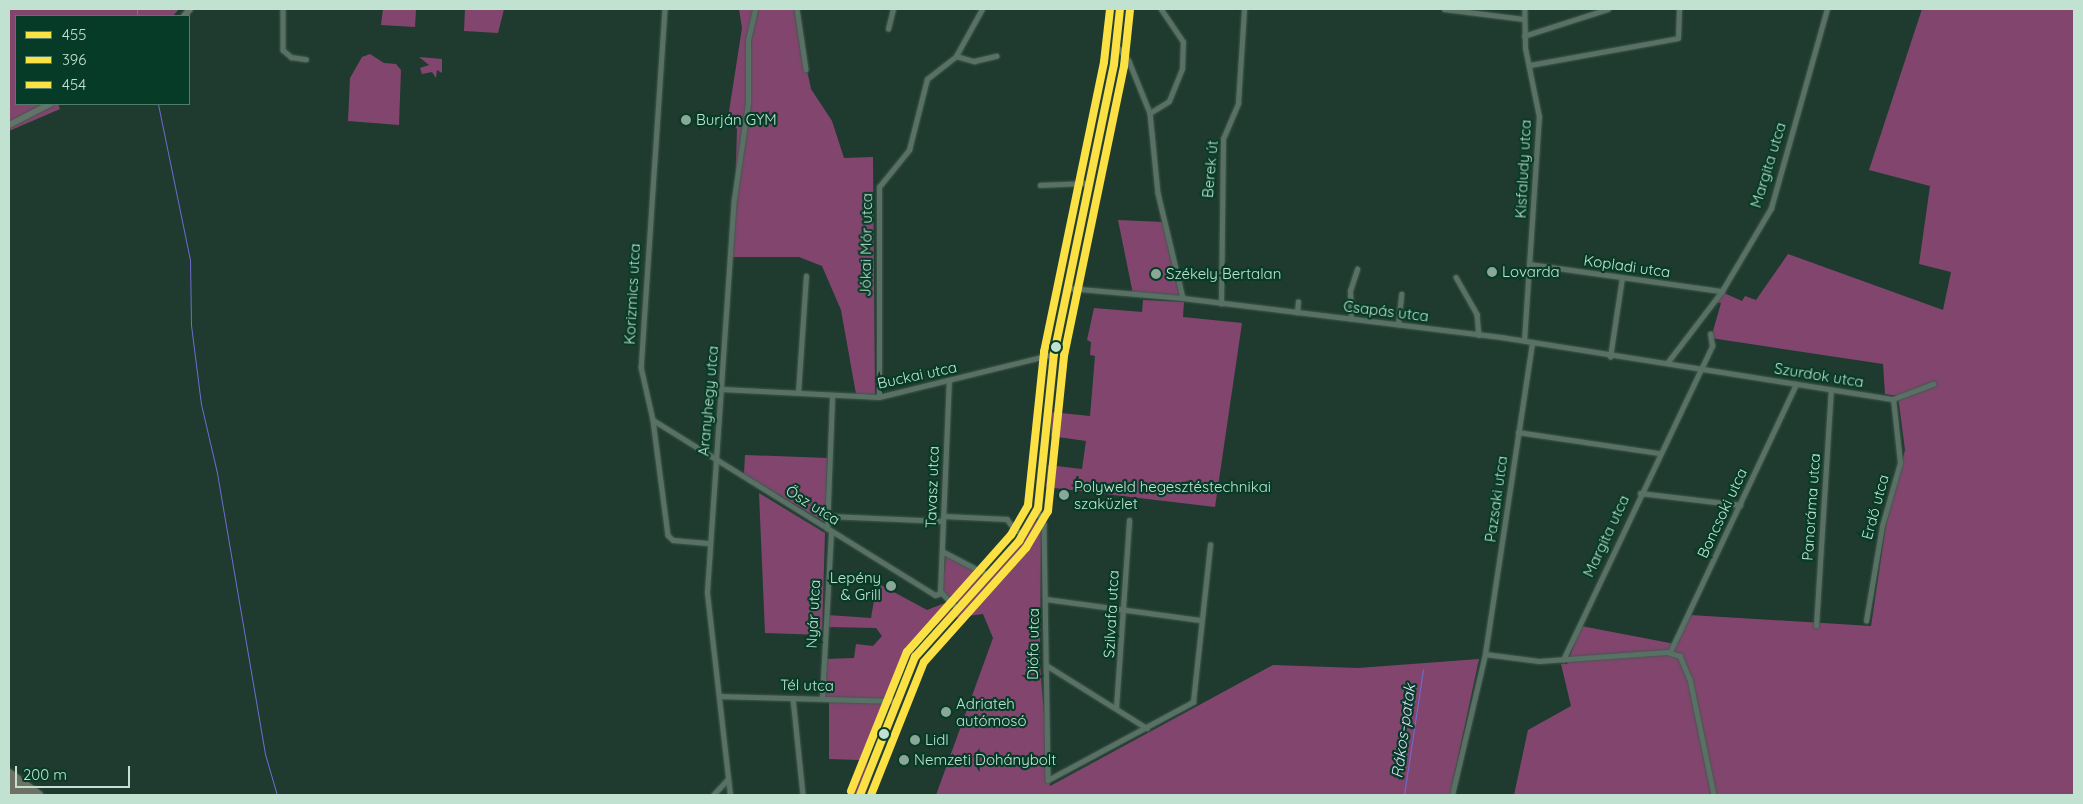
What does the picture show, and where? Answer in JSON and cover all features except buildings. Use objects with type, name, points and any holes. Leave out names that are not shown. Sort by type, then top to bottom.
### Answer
[{"type":"highway","points":[[9,773],[38,795]]},
{"type":"highway","points":[[9,781],[28,795]]},
{"type":"highway","points":[[9,790],[16,795]]},
{"type":"main road","points":[[860,795],[895,701],[922,647],[1024,534],[1037,510],[1043,481],[1054,354],[1117,46],[1120,9]]},
{"type":"main road","points":[[9,125],[48,105]]},
{"type":"street","points":[[283,9],[285,54],[306,59]]},
{"type":"street","name":"Korizmics utca","points":[[665,9],[641,367],[653,420],[668,535],[674,540],[710,543]]},
{"type":"street","name":"Aranyhegy utca","points":[[730,795],[707,606],[734,199],[748,94],[748,40],[755,9]]},
{"type":"street","points":[[797,9],[806,69]]},
{"type":"street","points":[[888,29],[893,9]]},
{"type":"street","name":"Jókai Mór utca","points":[[879,397],[878,192],[909,150],[927,79],[956,56],[982,9]]},
{"type":"street","points":[[1150,113],[1169,101],[1182,69],[1183,42],[1161,9]]},
{"type":"street","name":"Berek út","points":[[1221,304],[1223,139],[1238,103],[1244,9]]},
{"type":"street","points":[[1444,9],[1523,19]]},
{"type":"street","name":"Kisfaludy utca","points":[[1524,9],[1524,36],[1540,117],[1524,341]]},
{"type":"street","points":[[1524,36],[1608,9]]},
{"type":"street","points":[[1530,64],[1678,38],[1679,9]]},
{"type":"street","name":"Margita utca","points":[[1667,363],[1722,291],[1771,208],[1826,9]]},
{"type":"street","points":[[1117,46],[1129,61],[1150,113],[1158,193],[1183,298]]},
{"type":"street","points":[[956,56],[974,62],[996,56]]},
{"type":"street","points":[[1040,185],[1088,182]]},
{"type":"street","name":"Kopladi utca","points":[[1529,264],[1722,291]]},
{"type":"street","points":[[1351,319],[1350,291],[1357,269]]},
{"type":"street","points":[[798,393],[806,276]]},
{"type":"street","points":[[1456,277],[1477,314],[1479,334]]},
{"type":"street","points":[[1610,357],[1622,278]]},
{"type":"street","name":"Csapás utca","points":[[1068,288],[1183,298],[1479,334],[1610,357],[1667,363],[1699,369]]},
{"type":"street","points":[[1398,325],[1401,294]]},
{"type":"street","points":[[1296,313],[1298,302]]},
{"type":"street","points":[[1516,340],[1524,333]]},
{"type":"street","name":"Margita utca","points":[[1563,660],[1658,453],[1712,346],[1710,334]]},
{"type":"street","name":"Pazsaki utca","points":[[1452,795],[1485,656],[1532,343]]},
{"type":"street","name":"Buckai utca","points":[[722,389],[879,397],[1054,354]]},
{"type":"street","name":"Szurdok utca","points":[[1699,369],[1893,399],[1933,384]]},
{"type":"street","name":"Tavasz utca","points":[[940,593],[949,381]]},
{"type":"street","name":"Boncsoki utca","points":[[1670,652],[1796,384]]},
{"type":"street","name":"Panoráma utca","points":[[1816,626],[1831,390]]},
{"type":"street","name":"Nyár utca","points":[[822,698],[832,396]]},
{"type":"street","name":"Erdő utca","points":[[1866,621],[1882,526],[1900,463],[1893,399]]},
{"type":"street","name":"Ősz utca","points":[[653,420],[829,531],[936,595],[940,593],[957,608]]},
{"type":"street","points":[[1518,432],[1658,453]]},
{"type":"street","points":[[1640,493],[1740,505]]},
{"type":"street","name":"Diófa utca","points":[[1037,510],[1044,524],[1048,780],[1147,728]]},
{"type":"street","points":[[829,516],[1007,519],[1015,530],[1024,534]]},
{"type":"street","name":"Szilvafa utca","points":[[1116,708],[1129,520]]},
{"type":"street","points":[[1046,664],[1147,728],[1193,702],[1200,620],[1210,545]]},
{"type":"street","points":[[942,551],[988,575]]},
{"type":"street","points":[[1046,599],[1200,620]]},
{"type":"street","points":[[1485,656],[1563,660],[1670,652],[1682,658],[1687,668],[1714,795]]},
{"type":"street","name":"Tél utca","points":[[719,696],[895,701]]},
{"type":"street","points":[[793,698],[804,795]]},
{"type":"street","points":[[713,795],[728,779]]},
{"type":"shaded area","points":[[9,9],[179,9],[174,15],[15,15],[15,105],[58,105],[60,109],[9,131]]},
{"type":"shaded area","points":[[383,9],[416,9],[415,27],[381,25]]},
{"type":"shaded area","points":[[465,9],[504,9],[498,33],[464,31]]},
{"type":"shaded area","points":[[739,9],[794,9],[811,89],[832,121],[844,158],[873,157],[875,394],[856,394],[841,310],[822,266],[799,257],[728,257],[735,196],[737,129],[728,118],[742,28]]},
{"type":"shaded area","points":[[1922,9],[2074,9],[2074,795],[1514,795],[1528,730],[1571,706],[1561,664],[1567,664],[1581,626],[1675,644],[1690,615],[1871,626],[1886,525],[1905,450],[1898,396],[1885,394],[1883,364],[1711,338],[1721,303],[1715,302],[1724,293],[1742,301],[1745,296],[1756,300],[1788,254],[1943,310],[1951,272],[1919,264],[1930,186],[1869,170]]},
{"type":"shaded area","points":[[370,54],[384,63],[396,64],[401,70],[399,125],[348,121],[350,78],[362,57]]},
{"type":"shaded area","points":[[419,57],[442,59],[442,73],[437,70],[436,78],[432,72],[422,74],[420,68],[429,65]]},
{"type":"shaded area","points":[[1118,220],[1163,222],[1182,296],[1133,294]]},
{"type":"shaded area","points":[[1143,300],[1184,302],[1183,317],[1242,323],[1215,507],[1046,487],[1048,465],[1082,469],[1086,441],[1051,436],[1051,412],[1090,416],[1095,356],[1090,355],[1091,342],[1087,340],[1094,308],[1142,312]]},
{"type":"shaded area","points":[[745,455],[827,458],[826,523],[744,474]]},
{"type":"shaded area","points":[[759,493],[825,533],[822,635],[765,633]]},
{"type":"shaded area","points":[[1038,518],[1041,526],[1040,665],[1050,786],[1273,665],[1358,668],[1479,659],[1450,795],[936,795],[993,638],[983,614],[952,618],[1008,558]]},
{"type":"shaded area","points":[[946,554],[984,574],[958,603],[942,591]]},
{"type":"shaded area","points":[[877,583],[927,610],[945,603],[952,609],[936,626],[932,623],[922,632],[904,653],[868,760],[864,777],[871,779],[865,795],[849,795],[859,760],[829,759],[829,701],[823,693],[825,659],[854,658],[856,644],[873,646],[882,636],[876,628],[827,627],[828,615],[871,618]]},
{"type":"waterway","points":[[137,9],[137,15]]},
{"type":"waterway","points":[[158,105],[190,260],[191,325],[201,404],[217,473],[265,754],[277,795]]},
{"type":"waterway","name":"Rákos-patak","points":[[1404,795],[1423,669]]},
{"type":"transit line","name":"454","points":[[851,791],[907,652],[1011,535],[1028,505],[1044,352],[1104,62],[1110,9]]},
{"type":"transit line","name":"455","points":[[860,795],[915,657],[1019,541],[1038,508],[1054,354],[1114,64],[1120,9]]},
{"type":"transit line","name":"396","points":[[871,795],[924,662],[1026,548],[1048,511],[1064,356],[1124,66],[1130,10]]},
{"type":"place","name":"Burján GYM","points":[[686,120]]},
{"type":"place","name":"Lovarda","points":[[1492,272]]},
{"type":"place","name":"Székely Bertalan","points":[[1156,274]]},
{"type":"place","name":"Polyweld hegesztéstechnikai szaküzlet","points":[[1064,495]]},
{"type":"place","name":"Lepény & Grill","points":[[891,586]]},
{"type":"place","name":"Adriateh autómosó","points":[[946,712]]},
{"type":"place","name":"Lidl","points":[[915,740]]},
{"type":"place","name":"Nemzeti Dohánybolt","points":[[904,760]]}]
